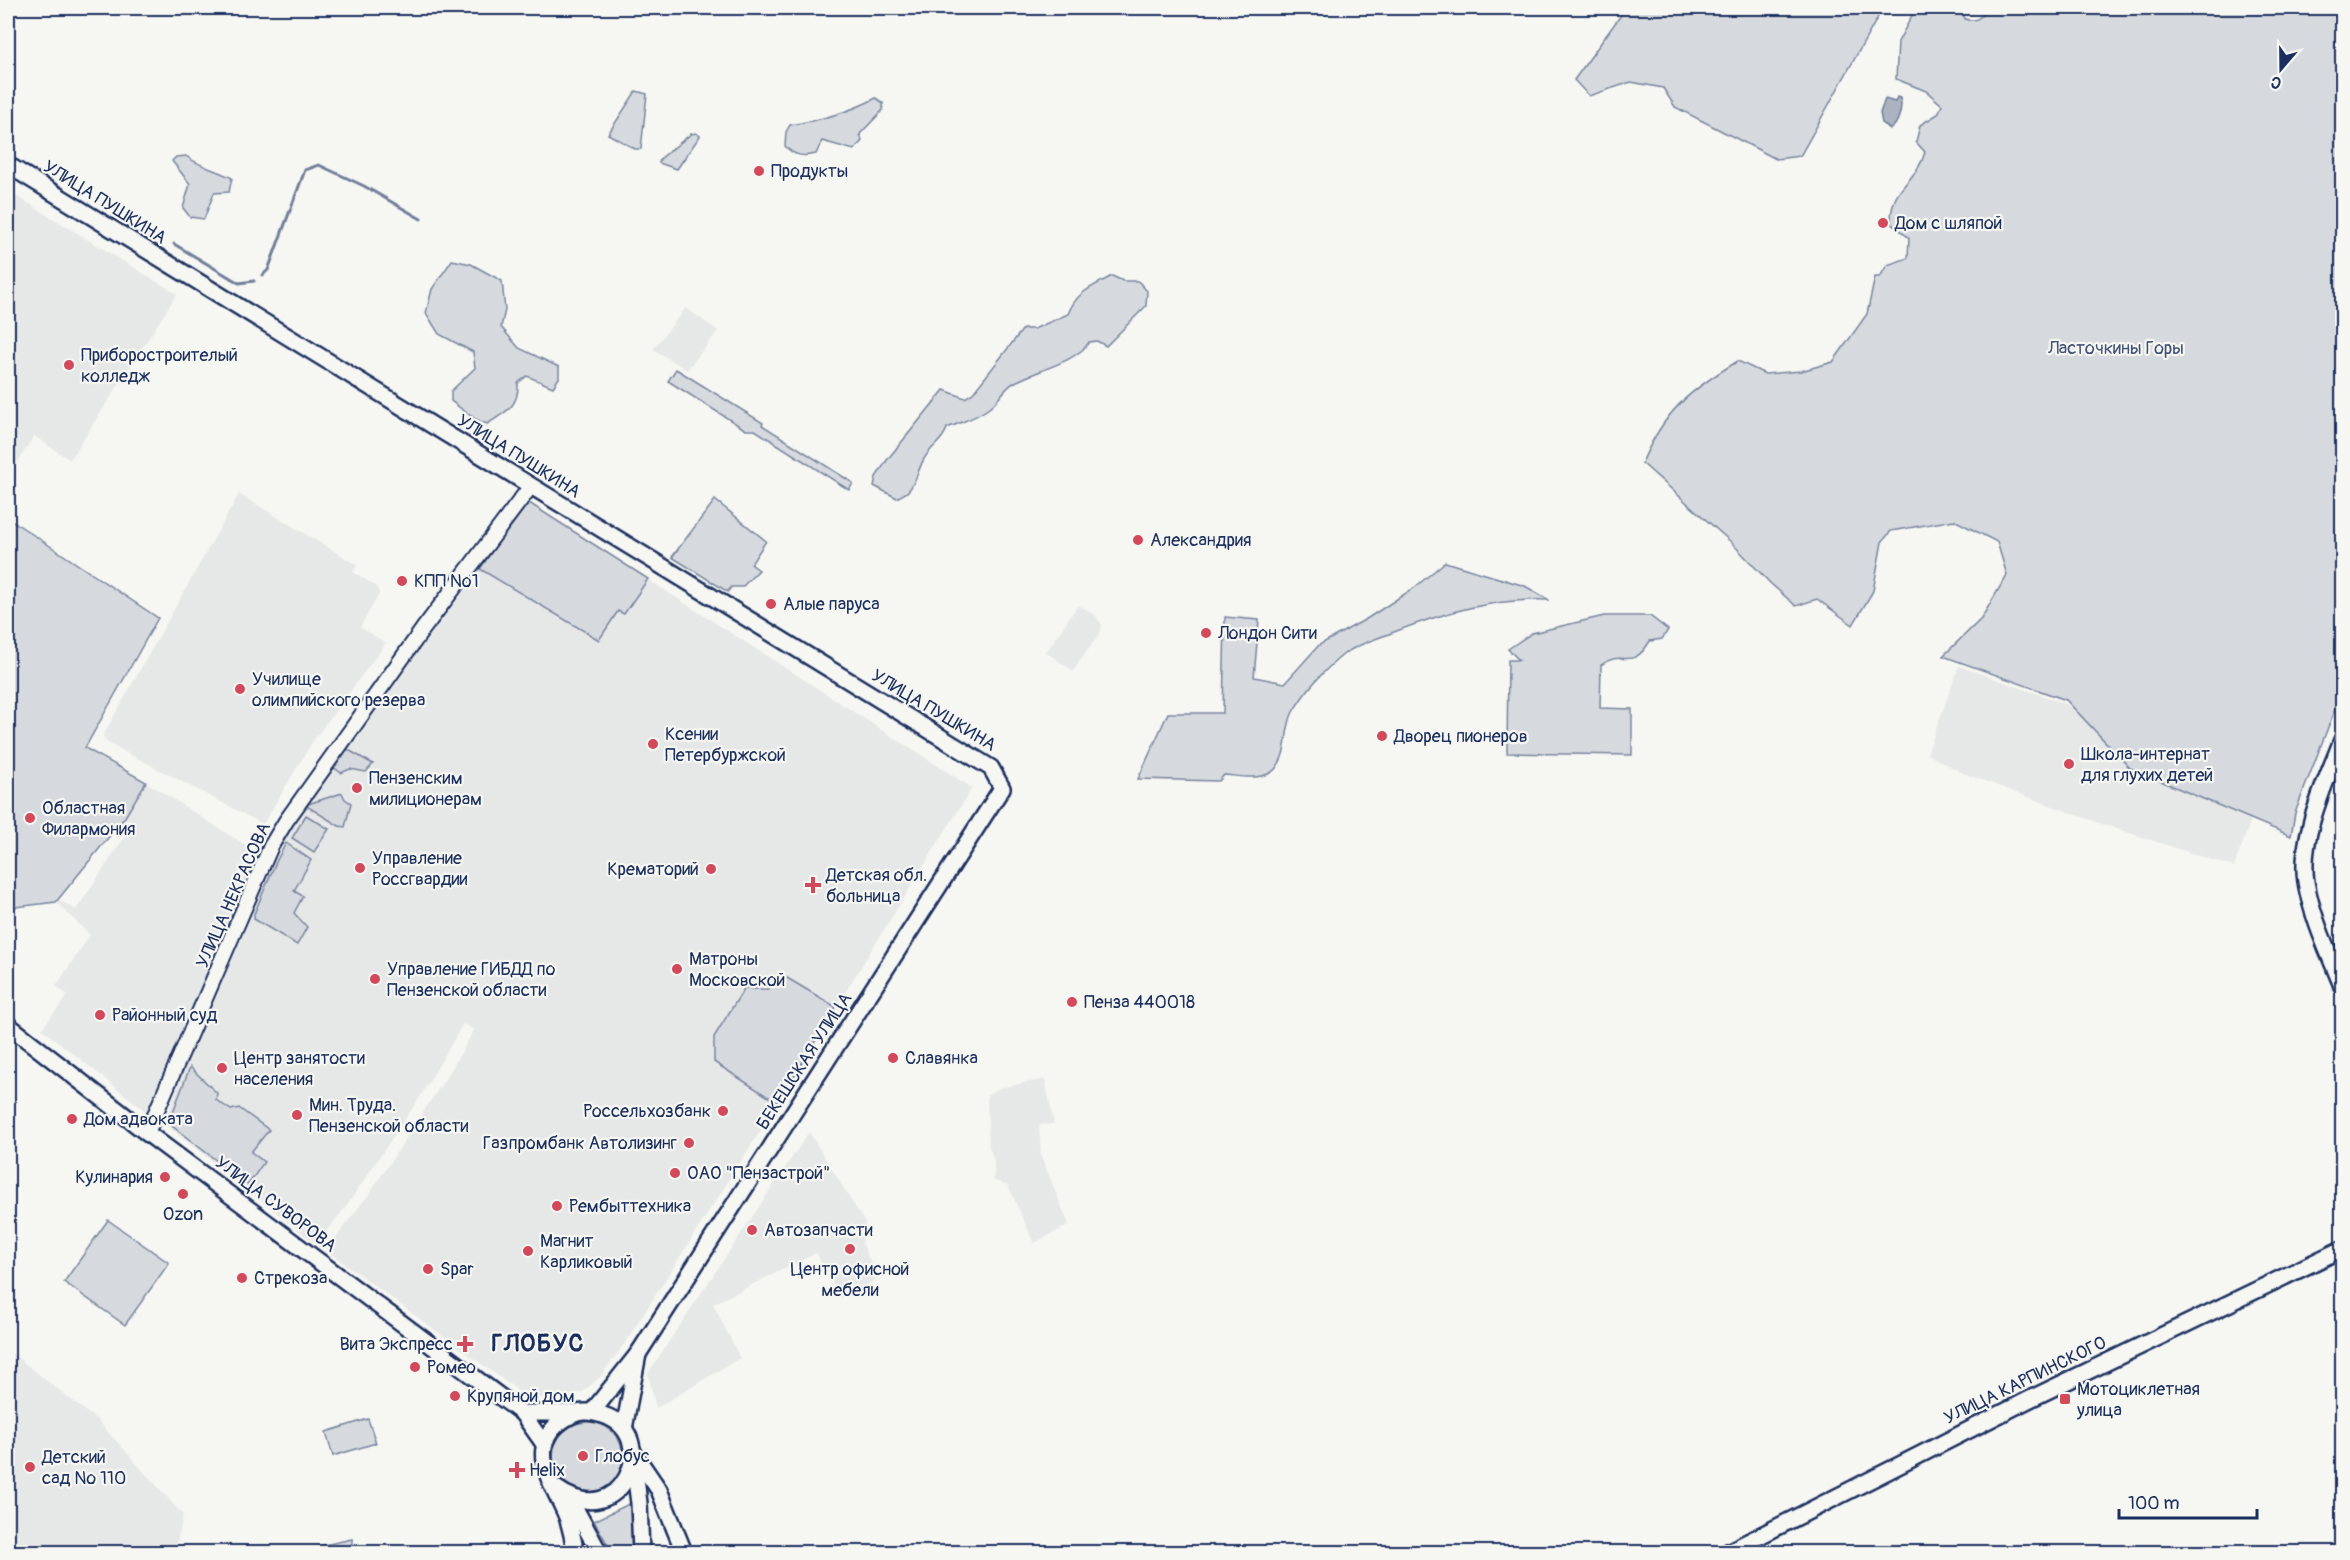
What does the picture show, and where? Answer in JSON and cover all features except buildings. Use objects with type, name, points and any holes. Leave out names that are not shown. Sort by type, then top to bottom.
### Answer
[{"type":"main road","name":"УЛИЦА ПУШКИНА","points":[[8,165],[991,768],[1002,788]]},
{"type":"main road","name":"УЛИЦА НЕКРАСОВА","points":[[147,1133],[275,840],[286,821],[423,629],[531,486]]},
{"type":"main road","points":[[2343,740],[2311,822],[2307,846],[2306,881],[2322,938],[2343,986]]},
{"type":"main road","name":"БЕКЕШСКАЯ УЛИЦА","points":[[585,1412],[638,1354],[1002,788]]},
{"type":"main road","name":"УЛИЦА СУВОРОВА","points":[[8,1025],[147,1133],[522,1413],[544,1444]]},
{"type":"main road","name":"УЛИЦА КАРПИНСКОГО","points":[[1728,1552],[2030,1399],[2343,1249]]},
{"type":"main road","name":"БЕКЕШСКАЯ УЛИЦА","points":[[624,1429],[638,1354]]},
{"type":"main road","points":[[576,1552],[568,1519],[556,1488],[547,1475],[543,1455],[544,1444],[550,1432],[560,1421],[585,1412]]},
{"type":"main road","points":[[522,1413],[585,1412],[610,1417],[624,1429],[633,1452],[639,1503],[640,1552]]},
{"type":"main road","points":[[556,1488],[569,1497],[589,1502],[605,1498],[620,1488],[630,1473],[633,1452]]},
{"type":"main road","points":[[633,1452],[659,1491],[684,1552]]},
{"type":"main road","points":[[569,1497],[599,1552]]},
{"type":"shaded area","points":[[1897,97],[1901,102],[1900,111],[1895,124],[1890,129],[1882,123],[1880,113],[1885,99],[1895,102]]},
{"type":"shaded area","name":"Приборостроителый колледж","points":[[8,191],[177,294],[70,460],[34,436],[8,477]]},
{"type":"shaded area","points":[[686,308],[718,331],[687,370],[653,349]]},
{"type":"shaded area","name":"Училище олимпийского резерва","points":[[239,494],[357,565],[353,572],[377,587],[379,594],[360,627],[386,643],[313,741],[263,824],[108,743],[103,736]]},
{"type":"shaded area","points":[[526,501],[972,788],[836,1007],[782,975],[769,989],[745,987],[714,1062],[778,1103],[625,1343],[601,1376],[583,1392],[553,1398],[528,1398],[326,1250],[370,1193],[451,1070],[474,1030],[463,1024],[420,1097],[345,1208],[316,1244],[169,1127],[166,1119],[186,1065],[247,926],[273,860],[306,799],[484,564]]},
{"type":"shaded area","points":[[1078,605],[1094,614],[1102,625],[1100,633],[1073,671],[1046,652]]},
{"type":"shaded area","name":"Школа-интернат для глухих детей","points":[[1959,666],[2063,703],[2260,795],[2234,867],[2099,823],[1963,773],[1927,754]]},
{"type":"shaded area","points":[[146,782],[261,855],[148,1113],[42,1029],[68,995],[56,986],[90,935],[57,903],[59,900],[76,910],[134,823],[125,817]]},
{"type":"shaded area","points":[[1045,1079],[1054,1124],[1039,1125],[1041,1156],[1069,1225],[1034,1243],[1008,1185],[994,1181],[994,1160],[989,1147],[987,1095],[1000,1088]]},
{"type":"shaded area","points":[[809,1132],[865,1223],[862,1243],[878,1279],[841,1298],[816,1253],[713,1304],[740,1358],[656,1408],[648,1373]]},
{"type":"shaded area","points":[[8,1350],[98,1421],[183,1515],[175,1552],[8,1552],[10,1536],[8,1533]]},
{"type":"green space","points":[[1626,8],[1883,8],[1800,156],[1776,159],[1675,107],[1663,88],[1631,82],[1589,96],[1574,80]]},
{"type":"green space","name":"Ласточкины Горы","points":[[1916,8],[1961,8],[1965,19],[1973,20],[1981,16],[1988,8],[2117,8],[2121,12],[2128,12],[2133,8],[2342,8],[2342,691],[2295,813],[2291,836],[2130,768],[2066,700],[1943,656],[1981,619],[2007,575],[1997,542],[1954,520],[1891,531],[1882,542],[1873,591],[1853,625],[1817,599],[1796,606],[1770,583],[1731,542],[1642,463],[1660,429],[1680,403],[1692,392],[1738,361],[1765,374],[1801,371],[1833,362],[1867,314],[1875,277],[1880,277],[1887,265],[1908,258],[1909,238],[1891,223],[1892,210],[1899,192],[1916,171],[1925,152],[1916,142],[1920,125],[1938,114],[1942,105],[1926,91],[1896,79],[1898,42]]},
{"type":"green space","points":[[636,91],[647,94],[641,149],[635,149],[608,134]]},
{"type":"green space","points":[[876,98],[883,103],[883,110],[860,134],[862,141],[854,150],[822,141],[816,154],[803,155],[795,154],[785,146],[786,132],[790,125],[834,115]]},
{"type":"green space","points":[[696,133],[700,136],[677,169],[659,163],[660,159],[691,134]]},
{"type":"green space","points":[[186,156],[232,178],[229,192],[214,193],[204,219],[190,217],[183,208],[190,184],[172,161],[176,157]]},
{"type":"green space","points":[[452,260],[471,264],[502,281],[505,310],[501,327],[519,348],[559,367],[559,378],[553,387],[527,376],[518,383],[514,403],[487,424],[475,419],[451,401],[451,391],[475,368],[473,352],[439,334],[426,313],[432,289]]},
{"type":"green space","points":[[1112,276],[1123,281],[1138,281],[1147,291],[1146,306],[1106,346],[1097,341],[1089,342],[1075,356],[1012,384],[984,411],[947,428],[943,437],[922,463],[909,490],[897,498],[874,486],[876,477],[887,460],[944,390],[965,398],[973,393],[1023,329],[1034,329],[1068,314],[1081,295]]},
{"type":"green space","points":[[676,369],[853,483],[849,490],[755,430],[746,430],[668,381]]},
{"type":"green space","points":[[715,500],[766,541],[751,564],[759,570],[742,587],[731,587],[728,592],[672,557]]},
{"type":"green space","points":[[526,501],[648,579],[624,614],[618,611],[599,640],[480,569]]},
{"type":"green space","points":[[8,518],[158,618],[85,748],[146,782],[125,817],[56,902],[8,908]]},
{"type":"green space","points":[[1445,562],[1525,586],[1549,600],[1509,601],[1470,608],[1413,625],[1350,650],[1323,673],[1298,704],[1290,719],[1280,762],[1276,768],[1265,775],[1252,777],[1224,775],[1219,781],[1138,779],[1168,713],[1223,713],[1225,617],[1259,620],[1254,677],[1285,683],[1319,645],[1368,618],[1414,588]]},
{"type":"green space","points":[[1604,616],[1650,616],[1668,630],[1662,639],[1650,641],[1637,656],[1608,660],[1601,665],[1600,708],[1632,709],[1632,755],[1507,753],[1508,660],[1519,660],[1508,649],[1532,633]]},
{"type":"green space","points":[[345,748],[373,764],[366,772],[350,769],[341,773],[332,766]]},
{"type":"green space","points":[[342,793],[351,803],[345,827],[339,826],[305,805]]},
{"type":"green space","points":[[306,815],[329,829],[314,852],[292,838]]},
{"type":"green space","points":[[286,843],[311,860],[294,891],[303,896],[294,913],[307,927],[297,945],[254,919],[254,914]]},
{"type":"green space","points":[[782,975],[836,1007],[778,1103],[714,1062],[714,1037],[745,987],[768,989]]},
{"type":"green space","points":[[190,1067],[217,1093],[216,1100],[231,1110],[239,1108],[269,1130],[251,1152],[264,1162],[248,1185],[172,1126],[171,1117]]},
{"type":"green space","points":[[108,1220],[169,1263],[125,1325],[64,1282]]},
{"type":"green space","points":[[368,1419],[376,1443],[333,1456],[326,1432]]},
{"type":"green space","points":[[588,1422],[601,1425],[613,1432],[620,1444],[623,1457],[620,1470],[613,1482],[601,1489],[588,1492],[575,1489],[563,1482],[556,1470],[553,1457],[556,1444],[563,1432],[575,1425]]},
{"type":"green space","points":[[631,1503],[633,1552],[612,1552],[594,1521]]},
{"type":"green space","points":[[352,1539],[346,1552],[292,1552]]},
{"type":"waterway","points":[[263,275],[268,270],[305,170],[319,165],[364,186],[421,219]]},
{"type":"waterway","points":[[174,244],[239,283],[254,281]]},
{"type":"place","name":"Продукты","points":[[759,171]]},
{"type":"place","name":"Дом с шляпой","points":[[1883,223]]},
{"type":"place","name":"Приборостроителый колледж","points":[[69,365]]},
{"type":"place","name":"Александрия","points":[[1138,540]]},
{"type":"place","name":"КПП №1","points":[[402,581]]},
{"type":"place","name":"Алые паруса","points":[[771,604]]},
{"type":"place","name":"Лондон Сити","points":[[1206,633]]},
{"type":"place","name":"Училище олимпийского резерва","points":[[240,689]]},
{"type":"place","name":"Дворец пионеров","points":[[1382,736]]},
{"type":"place","name":"Ксении Петербуржской","points":[[653,744]]},
{"type":"place","name":"Школа-интернат для глухих детей","points":[[2069,764]]},
{"type":"place","name":"Пензенским милиционерам","points":[[357,788]]},
{"type":"place","name":"Областная Филармония","points":[[30,818]]},
{"type":"place","name":"Управление Россгвардии","points":[[360,868]]},
{"type":"place","name":"Крематорий","points":[[711,869]]},
{"type":"place","name":"Детская обл. больница","points":[[813,885]]},
{"type":"place","name":"Матроны Московской","points":[[677,969]]},
{"type":"place","name":"Управление ГИБДД по Пензенской области","points":[[375,979]]},
{"type":"place","name":"Пенза 440018","points":[[1072,1002]]},
{"type":"place","name":"Районный суд","points":[[100,1015]]},
{"type":"place","name":"Славянка","points":[[893,1058]]},
{"type":"place","name":"Центр занятости населения","points":[[222,1068]]},
{"type":"place","name":"Россельхозбанк","points":[[723,1111]]},
{"type":"place","name":"Мин. Труда. Пензенской области","points":[[297,1115]]},
{"type":"place","name":"Дом адвоката","points":[[72,1119]]},
{"type":"place","name":"Газпромбанк Автолизинг","points":[[689,1143]]},
{"type":"place","name":"ОАО \"Пензастрой\"","points":[[675,1173]]},
{"type":"place","name":"Кулинария","points":[[165,1177]]},
{"type":"place","name":"Ozon","points":[[183,1194]]},
{"type":"place","name":"Рембыттехника","points":[[557,1206]]},
{"type":"place","name":"Автозапчасти","points":[[752,1230]]},
{"type":"place","name":"Центр офисной мебели","points":[[850,1249]]},
{"type":"place","name":"Магнит Карликовый","points":[[528,1251]]},
{"type":"place","name":"Spar","points":[[428,1269]]},
{"type":"place","name":"Стрекоза","points":[[242,1278]]},
{"type":"place","name":"Вита Экспресс","points":[[465,1344]]},
{"type":"place","name":"Ромео","points":[[415,1367]]},
{"type":"place","name":"Крупяной дом","points":[[455,1396]]},
{"type":"place","name":"Мотоциклетная улица","points":[[2065,1399]]},
{"type":"place","name":"Глобус","points":[[583,1456]]},
{"type":"place","name":"Детский сад № 110","points":[[30,1467]]},
{"type":"place","name":"Helix","points":[[517,1470]]},
{"type":"district","name":"ГЛОБУС","points":[[538,1343]]}]
